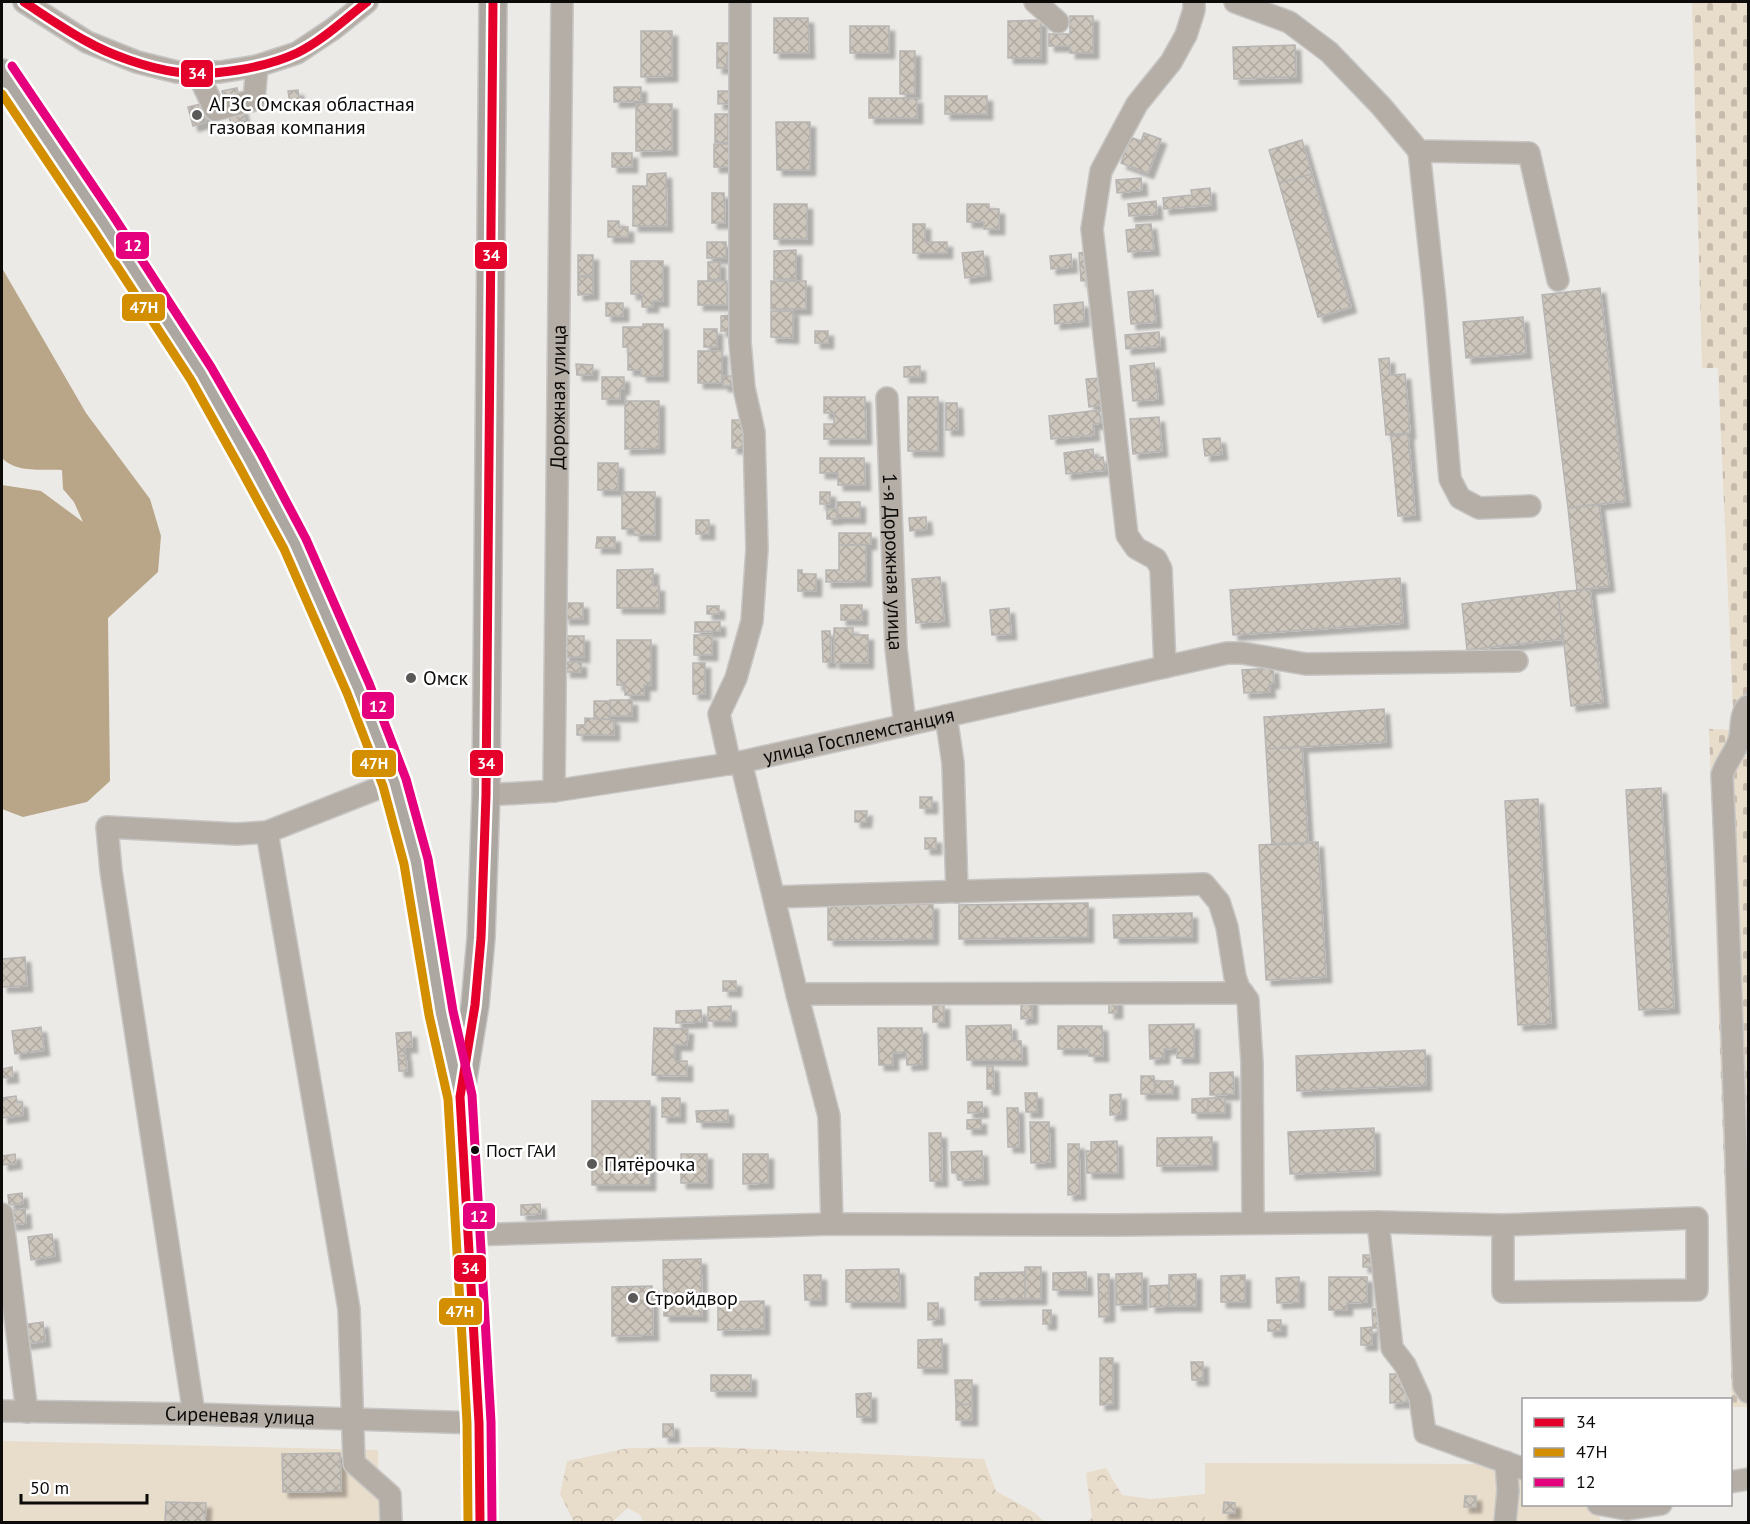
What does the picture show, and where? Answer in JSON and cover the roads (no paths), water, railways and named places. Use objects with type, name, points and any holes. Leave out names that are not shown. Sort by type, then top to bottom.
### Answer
[{"type":"main road","points":[[460,1097],[475,1005],[481,938],[486,795],[493,2]]},
{"type":"main road","points":[[2,73],[104,224],[201,374],[250,460],[295,544],[358,688],[394,782],[416,861],[441,1013],[460,1097],[479,1423],[480,1522]]},
{"type":"street","points":[[24,2],[87,42],[137,62],[177,72],[220,72],[257,66],[297,53],[333,29],[367,2]]},
{"type":"street","name":"Дорожная улица","points":[[554,791],[562,2]]},
{"type":"street","points":[[740,2],[740,342],[744,388],[754,432],[757,549],[752,621],[736,678],[719,714],[736,763],[774,897],[829,1116],[832,1224]]},
{"type":"street","points":[[1035,2],[1058,22]]},
{"type":"street","points":[[1165,667],[1161,569],[1156,559],[1136,548],[1127,535],[1092,229],[1101,171],[1137,104],[1171,62],[1186,35],[1194,2]]},
{"type":"street","points":[[1235,2],[1289,22],[1329,52],[1381,106],[1419,151],[1450,478],[1460,498],[1479,508],[1530,506]]},
{"type":"street","points":[[197,72],[215,110],[254,100],[257,66]]},
{"type":"street","points":[[1419,151],[1529,153],[1558,280]]},
{"type":"street","name":"1-я Дорожная улица","points":[[886,398],[897,648],[905,725]]},
{"type":"street","name":"улица Госплемстанция","points":[[486,795],[554,791],[736,763],[1227,653],[1242,653],[1306,664],[1517,661]]},
{"type":"street","points":[[1749,706],[1743,712],[1740,739],[1722,775],[1729,913],[1744,1386],[1749,1392]]},
{"type":"street","points":[[946,716],[953,763],[957,892]]},
{"type":"street","points":[[194,1414],[111,871],[107,827],[237,834],[267,832],[394,782]]},
{"type":"street","points":[[267,832],[350,1309],[354,1463],[390,1496],[391,1522]]},
{"type":"street","points":[[774,897],[1204,884],[1219,902],[1227,927],[1235,977],[1248,1000],[1252,1063],[1253,1223]]},
{"type":"street","points":[[797,994],[1243,993]]},
{"type":"street","points":[[2,1214],[27,1412]]},
{"type":"street","points":[[469,1235],[832,1224],[1116,1225],[1378,1222],[1503,1225],[1696,1218],[1697,1290],[1503,1292],[1503,1225]]},
{"type":"street","points":[[1378,1222],[1392,1348],[1405,1365],[1420,1398],[1425,1433],[1515,1465],[1508,1491],[1505,1522]]},
{"type":"street","name":"Сиреневая улица","points":[[2,1411],[194,1414],[479,1423]]},
{"type":"street","points":[[1732,1482],[1749,1479]]},
{"type":"street","points":[[1609,1506],[1626,1509],[1647,1506]]},
{"type":"place","name":"АГЗС Омская областная газовая компания","points":[[197,115]]},
{"type":"place","name":"Омск","points":[[411,678]]},
{"type":"place","name":"Пост ГАИ","points":[[475,1150]]},
{"type":"place","name":"Пятёрочка","points":[[592,1164]]},
{"type":"place","name":"Стройдвор","points":[[633,1298]]}]
